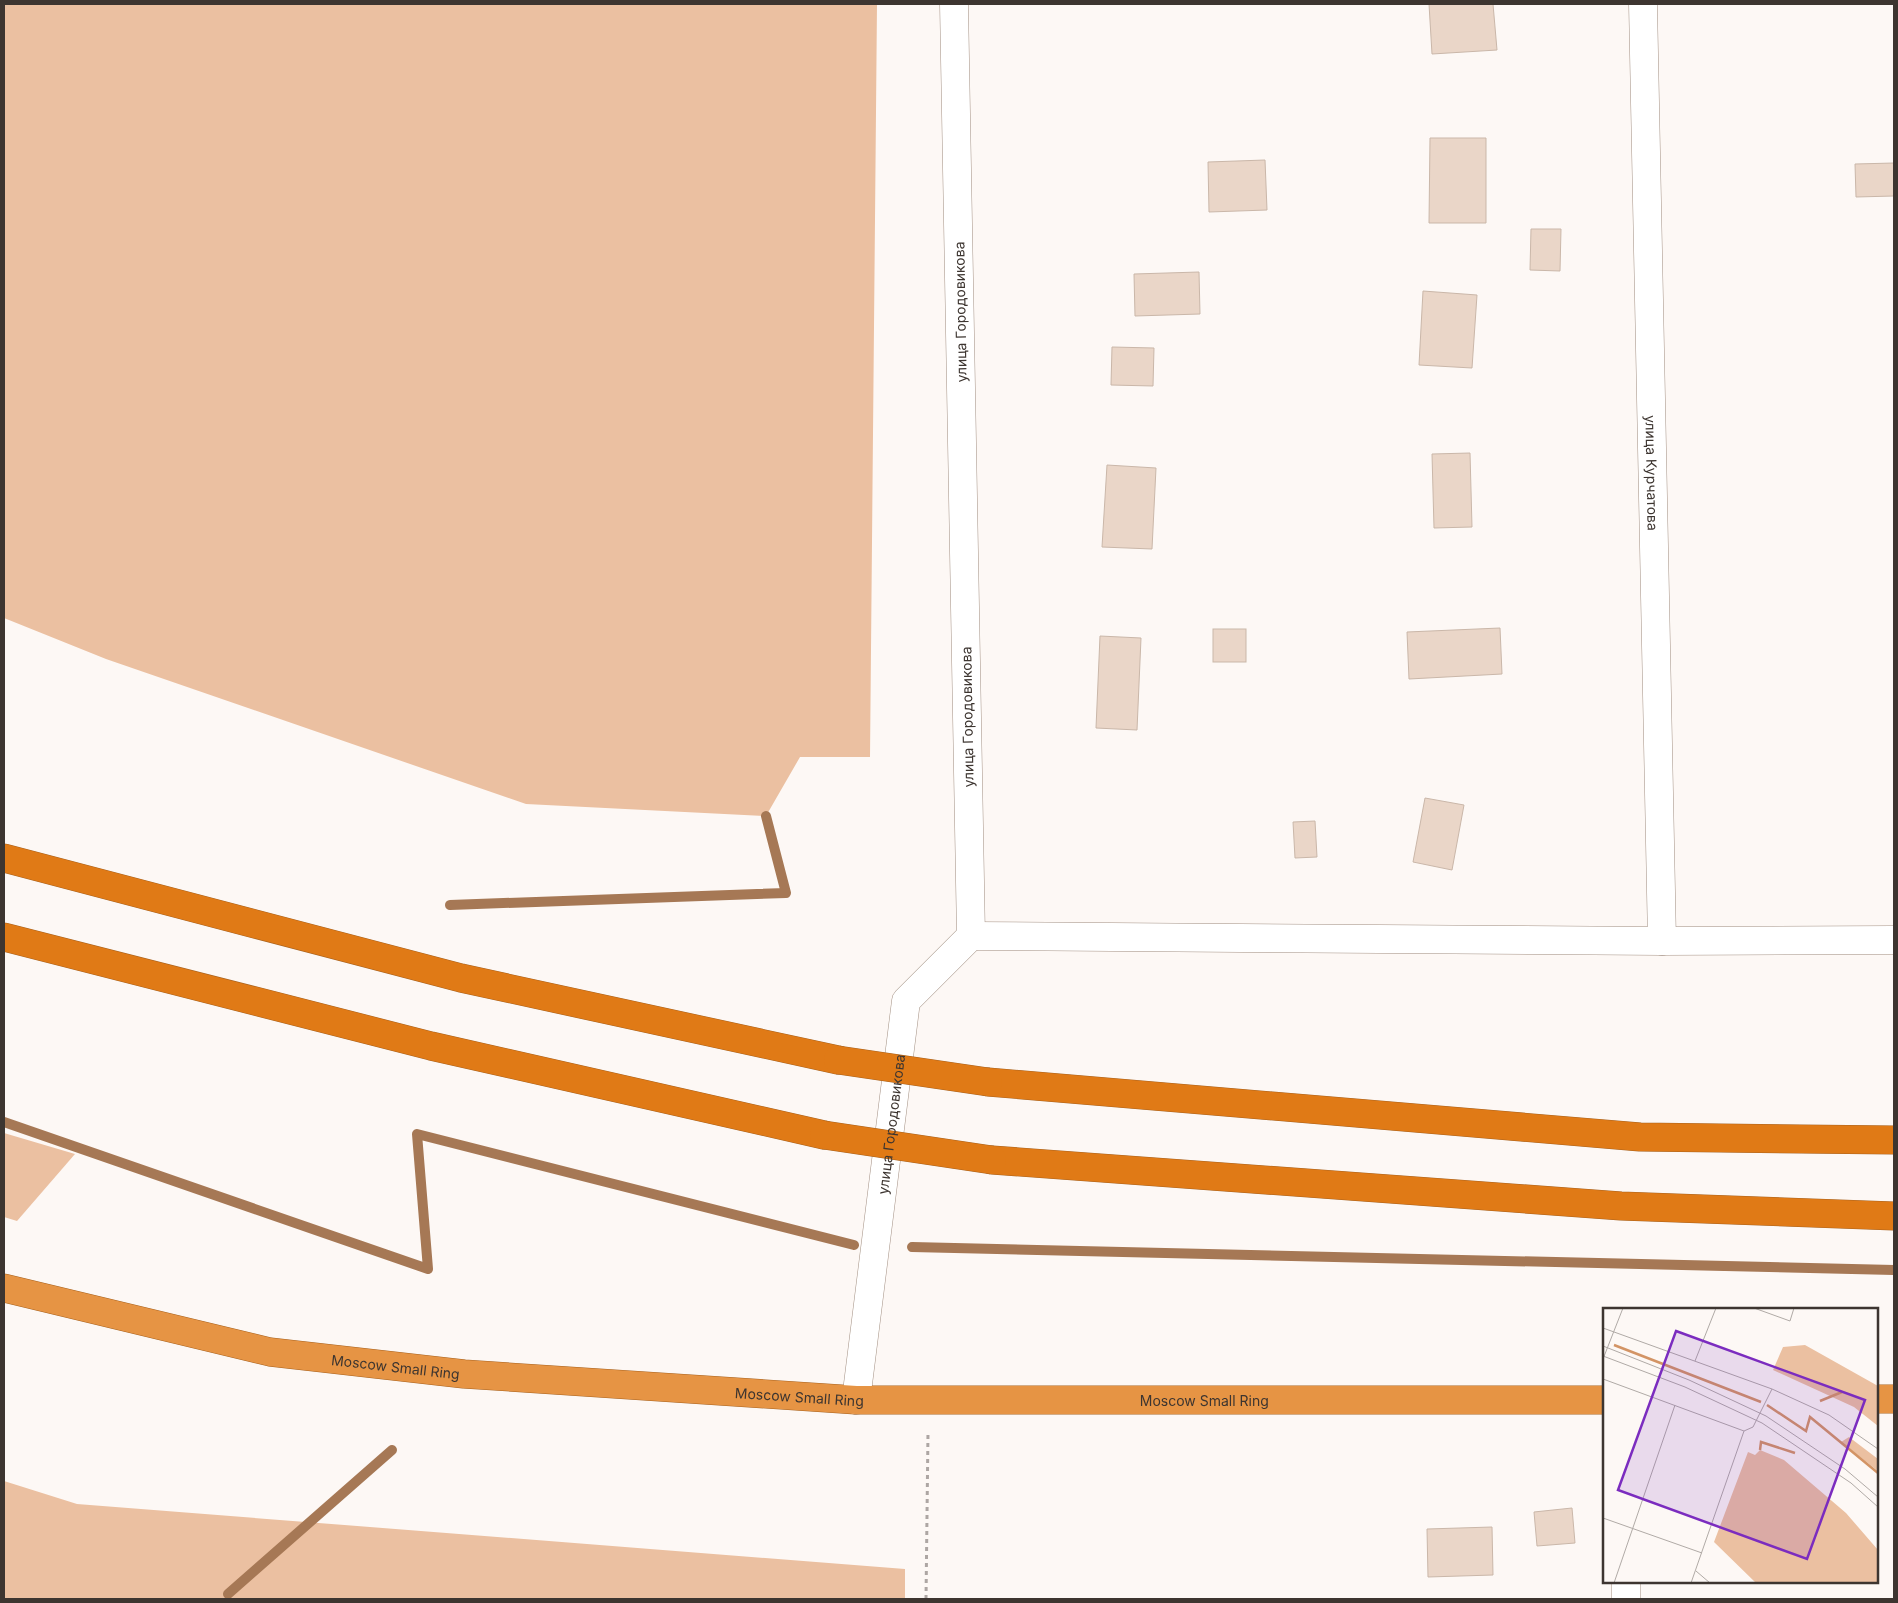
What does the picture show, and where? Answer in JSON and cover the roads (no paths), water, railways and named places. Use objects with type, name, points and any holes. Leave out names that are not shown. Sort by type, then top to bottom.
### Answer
[{"type":"highway","points":[[4,858],[461,978],[838,1060],[988,1082],[1640,1137],[1894,1140]]},
{"type":"highway","points":[[4,937],[431,1046],[824,1135],[992,1160],[1621,1206],[1894,1216]]},
{"type":"highway","name":"Moscow Small Ring","points":[[4,1288],[270,1352],[464,1374],[856,1400],[1603,1400]]},
{"type":"highway","points":[[1878,1399],[1894,1399]]},
{"type":"street","name":"улица Городовикова","points":[[856,1400],[906,1001],[971,936],[954,4]]},
{"type":"street","name":"улица Курчатова","points":[[1643,4],[1662,941]]},
{"type":"street","points":[[971,936],[1662,941],[1894,940]]},
{"type":"street","points":[[1626,1583],[1626,1599]]},
{"type":"waterway","points":[[450,905],[786,893],[766,816]]},
{"type":"waterway","points":[[4,1122],[428,1269],[417,1134],[854,1245]]},
{"type":"waterway","points":[[912,1247],[1894,1270]]},
{"type":"waterway","points":[[228,1594],[392,1450]]}]
